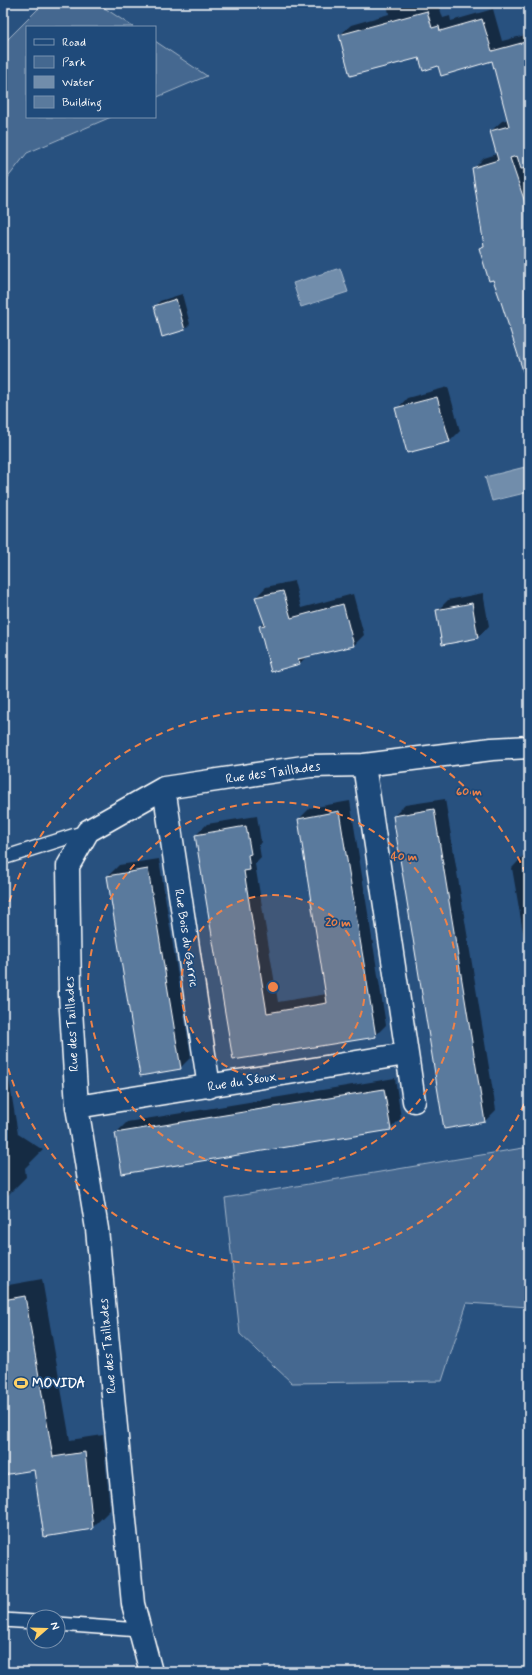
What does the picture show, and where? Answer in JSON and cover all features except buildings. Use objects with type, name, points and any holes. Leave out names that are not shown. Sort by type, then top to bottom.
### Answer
[{"type":"street","name":"Rue des Taillades","points":[[151,1672],[133,1604],[97,1229],[77,1107],[70,993],[68,866],[88,831],[164,788],[310,766],[364,764],[492,749],[529,747]]},
{"type":"street","points":[[364,764],[414,1101]]},
{"type":"street","name":"Rue Bois du Garric","points":[[164,788],[209,1087]]},
{"type":"street","name":"Rue du Séoux","points":[[77,1107],[209,1087],[406,1054]]},
{"type":"lane","points":[[3,858],[88,831]]},
{"type":"lane","points":[[3,1620],[26,1621]]},
{"type":"lane","points":[[66,1625],[139,1630]]},
{"type":"green space","points":[[44,3],[97,3],[132,26],[26,26],[26,118],[109,118],[27,153],[3,184],[3,44]]},
{"type":"green space","points":[[156,42],[207,76],[156,98]]},
{"type":"green space","points":[[529,1147],[529,1307],[467,1303],[442,1381],[292,1383],[240,1334],[225,1198]]},
{"type":"water","points":[[340,268],[348,292],[301,307],[293,283]]},
{"type":"water","points":[[529,466],[529,492],[492,501],[485,477]]},
{"type":"place","name":"MOVIDA","points":[[21,1383]]}]
